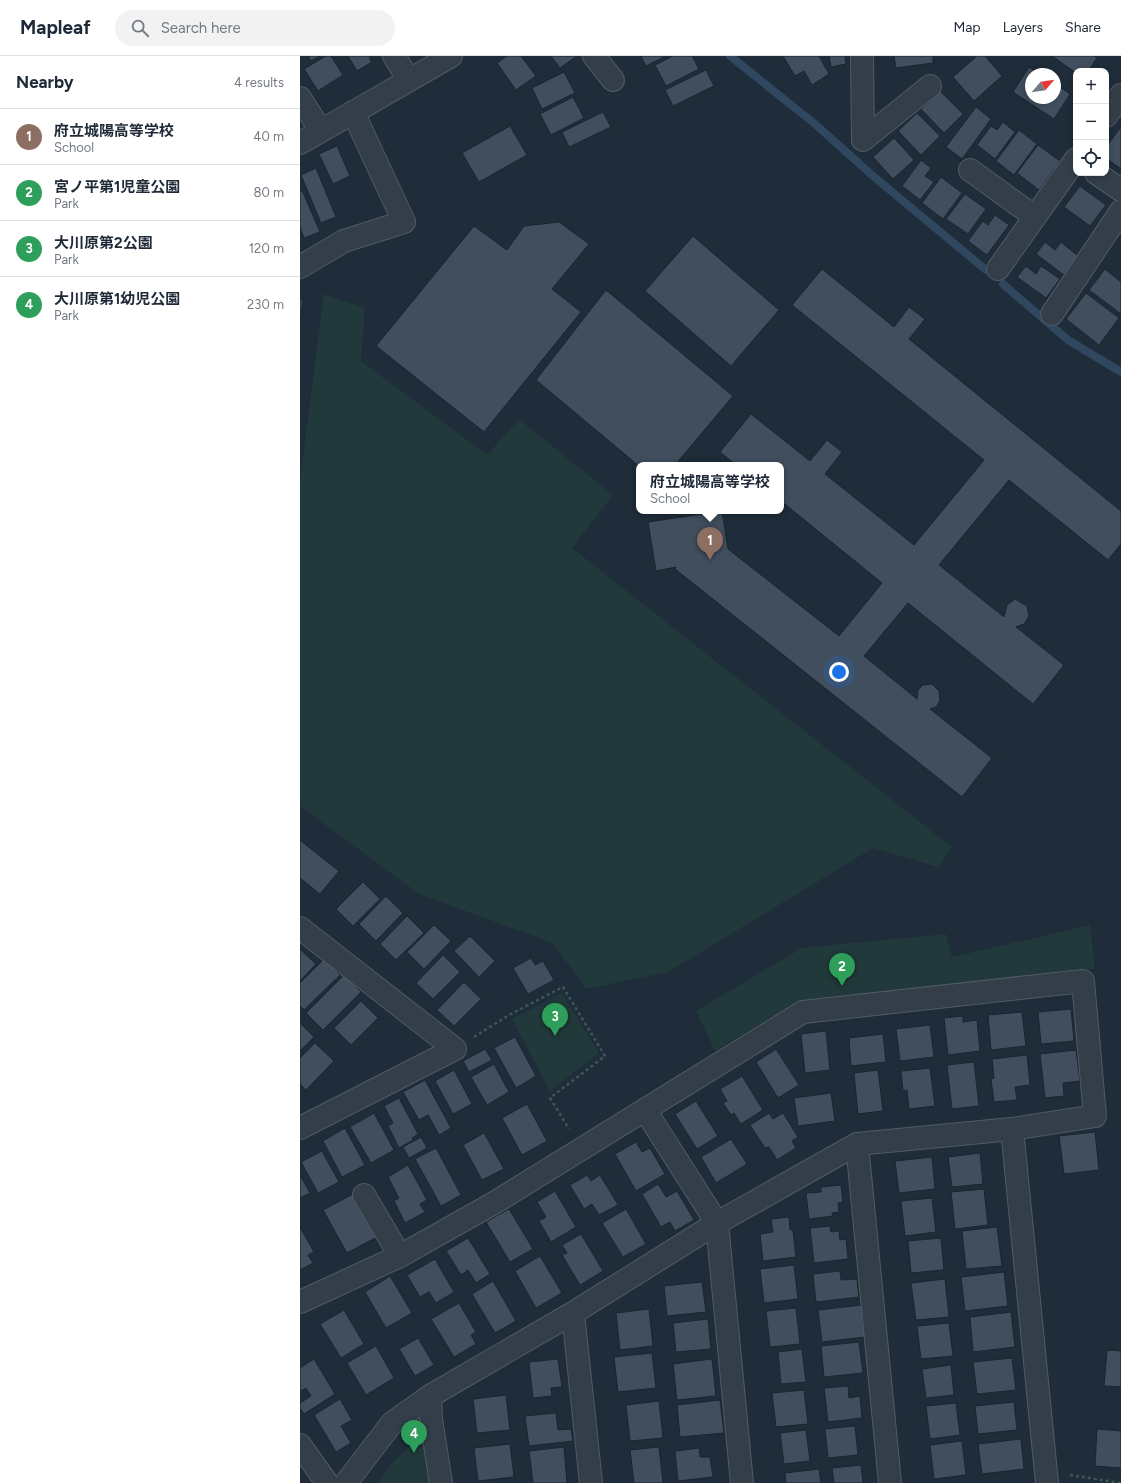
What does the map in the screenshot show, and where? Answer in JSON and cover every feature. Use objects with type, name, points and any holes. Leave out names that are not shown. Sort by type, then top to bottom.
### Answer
[{"type":"street","points":[[394,56],[409,80]]},
{"type":"street","points":[[300,143],[450,56]]},
{"type":"street","points":[[594,56],[613,80]]},
{"type":"street","points":[[862,56],[863,140],[930,86]]},
{"type":"street","points":[[1109,112],[1121,95]]},
{"type":"street","points":[[300,98],[321,130]]},
{"type":"street","points":[[300,267],[344,241],[404,222],[352,112]]},
{"type":"street","points":[[998,269],[1073,163]]},
{"type":"street","points":[[970,170],[1035,217]]},
{"type":"street","points":[[1100,176],[1121,190]]},
{"type":"street","points":[[1052,314],[1121,211]]},
{"type":"street","points":[[300,928],[455,1049],[305,1120]]},
{"type":"street","points":[[300,1302],[400,1256],[494,1203],[804,1012],[1083,981],[1095,1116],[1012,1129],[857,1144],[717,1223],[573,1313],[430,1396],[392,1423],[346,1483]]},
{"type":"street","points":[[645,1110],[717,1223],[742,1483]]},
{"type":"street","points":[[1012,1129],[1046,1477]]},
{"type":"street","points":[[857,1144],[890,1483]]},
{"type":"street","points":[[364,1195],[400,1256]]},
{"type":"street","points":[[573,1313],[591,1483]]},
{"type":"street","points":[[430,1396],[431,1419],[441,1483]]},
{"type":"street","points":[[300,1444],[327,1483]]},
{"type":"path","points":[[455,1049],[509,1015],[563,987],[605,1056],[550,1098],[581,1150]]},
{"type":"path","points":[[1046,1477],[1121,1483]]},
{"type":"green space","points":[[324,294],[365,308],[361,361],[487,455],[519,419],[613,495],[572,548],[952,847],[938,867],[873,848],[668,972],[586,989],[553,943],[419,894],[300,806],[300,479]]},
{"type":"green space","points":[[1090,925],[1095,969],[794,1003],[715,1051],[696,1011],[802,948],[946,934],[952,957]]},
{"type":"green space","points":[[562,993],[599,1053],[550,1091],[512,1019]]},
{"type":"green space","points":[[413,1443],[424,1443],[431,1483],[378,1483],[392,1463]]},
{"type":"building","points":[[308,56],[320,56],[311,61]]},
{"type":"building","points":[[326,56],[331,56],[343,75],[318,91],[304,69]]},
{"type":"building","points":[[348,56],[372,56],[369,58],[372,62],[357,71]]},
{"type":"building","points":[[507,56],[521,56],[536,76],[516,90],[497,63]]},
{"type":"building","points":[[551,56],[577,56],[560,68]]},
{"type":"building","points":[[641,56],[666,56],[646,66]]},
{"type":"building","points":[[673,56],[692,56],[699,69],[666,86],[655,65]]},
{"type":"building","points":[[783,56],[819,56],[829,74],[812,85],[804,71],[795,76]]},
{"type":"building","points":[[829,56],[845,56],[846,64],[831,67]]},
{"type":"building","points":[[894,56],[933,56],[933,63],[896,68]]},
{"type":"building","points":[[977,56],[985,56],[1002,76],[974,101],[953,77]]},
{"type":"building","points":[[1052,56],[1094,56],[1097,58],[1090,68],[1073,68],[1073,71]]},
{"type":"building","points":[[706,70],[714,86],[673,106],[665,90]]},
{"type":"building","points":[[564,72],[575,93],[542,109],[532,88]]},
{"type":"building","points":[[1025,73],[1025,100],[1013,92]]},
{"type":"building","points":[[1061,88],[1070,94],[1054,119],[1031,104],[1061,104]]},
{"type":"building","points":[[940,91],[963,114],[944,133],[921,109]]},
{"type":"building","points":[[573,97],[584,118],[551,135],[540,114]]},
{"type":"building","points":[[976,107],[991,119],[962,159],[946,147]]},
{"type":"building","points":[[603,112],[611,127],[569,147],[562,132]]},
{"type":"building","points":[[917,113],[940,136],[921,155],[898,131]]},
{"type":"building","points":[[1003,122],[1015,132],[995,159],[977,145],[991,126],[997,130]]},
{"type":"building","points":[[510,126],[527,155],[479,182],[462,153]]},
{"type":"building","points":[[1121,127],[1121,169],[1109,160],[1109,143]]},
{"type":"building","points":[[1019,130],[1037,144],[1014,175],[996,161]]},
{"type":"building","points":[[894,138],[914,160],[893,179],[873,157]]},
{"type":"building","points":[[1038,145],[1060,161],[1039,190],[1017,173]]},
{"type":"building","points":[[337,146],[350,176],[333,184],[319,154]]},
{"type":"building","points":[[921,160],[931,168],[925,176],[934,182],[920,200],[902,186]]},
{"type":"building","points":[[316,168],[336,217],[321,223],[301,175]]},
{"type":"building","points":[[941,177],[962,193],[943,219],[922,203]]},
{"type":"building","points":[[1080,186],[1106,205],[1090,226],[1064,207]]},
{"type":"building","points":[[302,190],[320,232],[304,238],[300,227],[300,191]]},
{"type":"building","points":[[965,194],[986,209],[968,234],[946,219]]},
{"type":"building","points":[[995,215],[1009,225],[987,255],[968,241],[983,221],[988,225]]},
{"type":"building","points":[[559,222],[589,244],[552,289],[581,312],[484,432],[376,346],[474,226],[507,250],[524,226]]},
{"type":"building","points":[[693,236],[779,310],[731,366],[645,291]]},
{"type":"building","points":[[1045,242],[1055,250],[1061,242],[1078,256],[1064,275],[1036,254]]},
{"type":"building","points":[[1026,266],[1036,274],[1041,266],[1060,279],[1046,298],[1017,277]]},
{"type":"building","points":[[822,269],[894,327],[909,307],[925,319],[909,339],[1121,511],[1121,544],[1108,560],[1009,480],[939,565],[1004,617],[1007,605],[1015,599],[1027,606],[1029,616],[1024,624],[1016,627],[1064,665],[1033,704],[908,603],[864,656],[917,699],[918,690],[923,685],[932,684],[939,691],[940,701],[936,707],[930,709],[992,758],[962,797],[675,569],[676,567],[656,571],[648,522],[702,514],[722,514],[728,549],[839,636],[882,583],[784,503],[784,462],[732,462],[720,452],[751,414],[810,461],[827,440],[842,452],[825,474],[914,545],[984,460],[792,305]]},
{"type":"building","points":[[1105,269],[1121,282],[1121,314],[1089,290]]},
{"type":"building","points":[[606,290],[733,396],[678,462],[636,462],[636,463],[536,380]]},
{"type":"building","points":[[1086,293],[1119,318],[1099,345],[1066,319]]},
{"type":"building","points":[[300,299],[303,299],[300,323]]},
{"type":"building","points":[[301,841],[339,871],[320,894],[300,878]]},
{"type":"building","points":[[363,882],[380,899],[353,926],[336,909]]},
{"type":"building","points":[[386,896],[403,913],[376,941],[359,924]]},
{"type":"building","points":[[407,916],[424,933],[396,960],[380,944]]},
{"type":"building","points":[[434,925],[451,941],[424,969],[407,952]]},
{"type":"building","points":[[470,936],[495,961],[479,977],[454,951]]},
{"type":"building","points":[[300,949],[316,964],[300,981]]},
{"type":"building","points":[[443,955],[460,972],[433,999],[416,983]]},
{"type":"building","points":[[531,958],[535,965],[543,961],[554,980],[528,994],[513,968]]},
{"type":"building","points":[[324,959],[340,975],[304,1010],[300,1006],[300,983]]},
{"type":"building","points":[[344,975],[361,992],[323,1030],[306,1013]]},
{"type":"building","points":[[464,982],[481,999],[454,1026],[437,1010]]},
{"type":"building","points":[[361,1001],[378,1018],[351,1045],[334,1028]]},
{"type":"building","points":[[1071,1009],[1074,1041],[1041,1044],[1038,1012]]},
{"type":"building","points":[[1022,1012],[1026,1046],[991,1050],[988,1015]]},
{"type":"building","points":[[963,1016],[963,1022],[977,1020],[980,1051],[948,1055],[944,1018]]},
{"type":"building","points":[[300,1023],[314,1037],[300,1051]]},
{"type":"building","points":[[930,1025],[934,1057],[900,1061],[896,1029]]},
{"type":"building","points":[[826,1031],[830,1070],[805,1073],[801,1034]]},
{"type":"building","points":[[883,1034],[886,1062],[851,1066],[849,1038]]},
{"type":"building","points":[[515,1037],[536,1076],[516,1088],[494,1048]]},
{"type":"building","points":[[315,1043],[334,1061],[306,1090],[300,1084],[300,1058]]},
{"type":"building","points":[[485,1049],[492,1060],[469,1072],[463,1061]]},
{"type":"building","points":[[776,1049],[799,1085],[778,1098],[756,1062]]},
{"type":"building","points":[[1076,1050],[1080,1081],[1063,1083],[1064,1096],[1045,1098],[1040,1054]]},
{"type":"building","points":[[1027,1055],[1030,1085],[1015,1087],[1017,1100],[994,1102],[991,1079],[994,1078],[992,1059]]},
{"type":"building","points":[[974,1062],[979,1106],[952,1109],[947,1065]]},
{"type":"building","points":[[494,1064],[509,1092],[487,1105],[471,1077]]},
{"type":"building","points":[[930,1068],[935,1106],[909,1109],[907,1090],[903,1091],[901,1071]]},
{"type":"building","points":[[454,1070],[472,1104],[453,1114],[435,1081]]},
{"type":"building","points":[[878,1070],[883,1111],[858,1114],[854,1073]]},
{"type":"building","points":[[742,1076],[763,1110],[741,1124],[734,1113],[731,1115],[723,1103],[727,1101],[720,1089]]},
{"type":"building","points":[[425,1080],[451,1128],[439,1135],[428,1115],[419,1120],[403,1092]]},
{"type":"building","points":[[831,1093],[835,1121],[798,1126],[794,1098]]},
{"type":"building","points":[[399,1098],[418,1134],[412,1138],[413,1140],[399,1148],[388,1126],[393,1123],[384,1106]]},
{"type":"building","points":[[696,1101],[718,1136],[697,1149],[675,1114]]},
{"type":"building","points":[[527,1104],[547,1141],[522,1155],[502,1118]]},
{"type":"building","points":[[374,1113],[394,1150],[371,1163],[350,1127]]},
{"type":"building","points":[[769,1113],[773,1119],[783,1113],[798,1137],[792,1141],[796,1148],[777,1160],[769,1147],[765,1148],[750,1125]]},
{"type":"building","points":[[345,1128],[365,1165],[342,1177],[323,1141]]},
{"type":"building","points":[[1095,1132],[1099,1170],[1064,1174],[1059,1136]]},
{"type":"building","points":[[484,1133],[504,1169],[482,1180],[463,1145]]},
{"type":"building","points":[[421,1137],[427,1148],[409,1158],[403,1147]]},
{"type":"building","points":[[731,1139],[747,1164],[716,1183],[701,1157]]},
{"type":"building","points":[[636,1142],[642,1152],[650,1148],[665,1174],[636,1191],[615,1154]]},
{"type":"building","points":[[436,1148],[461,1195],[441,1206],[415,1159]]},
{"type":"building","points":[[322,1151],[339,1182],[318,1193],[301,1162]]},
{"type":"building","points":[[980,1153],[983,1184],[952,1187],[948,1157]]},
{"type":"building","points":[[932,1157],[935,1189],[899,1193],[895,1161]]},
{"type":"building","points":[[408,1165],[427,1200],[420,1204],[425,1212],[405,1223],[394,1201],[399,1198],[388,1177]]},
{"type":"building","points":[[300,1175],[310,1193],[300,1198]]},
{"type":"building","points":[[587,1175],[591,1181],[600,1175],[618,1205],[599,1215],[592,1204],[584,1209],[570,1185]]},
{"type":"building","points":[[658,1184],[666,1197],[677,1191],[694,1220],[675,1231],[670,1222],[661,1227],[642,1194]]},
{"type":"building","points":[[841,1185],[843,1202],[838,1203],[839,1212],[832,1213],[833,1216],[809,1219],[806,1193],[821,1192],[821,1187]]},
{"type":"building","points":[[984,1189],[988,1225],[955,1229],[951,1192]]},
{"type":"building","points":[[555,1191],[576,1227],[551,1242],[539,1221],[546,1217],[537,1202]]},
{"type":"building","points":[[353,1194],[377,1237],[347,1253],[323,1210]]},
{"type":"building","points":[[932,1198],[936,1232],[905,1236],[901,1201]]},
{"type":"building","points":[[509,1209],[533,1249],[510,1262],[486,1222]]},
{"type":"building","points":[[626,1209],[646,1244],[623,1257],[602,1223]]},
{"type":"building","points":[[789,1217],[790,1230],[793,1230],[796,1257],[763,1261],[760,1234],[773,1232],[771,1219]]},
{"type":"building","points":[[830,1226],[831,1232],[839,1231],[840,1240],[846,1239],[848,1259],[814,1263],[810,1228]]},
{"type":"building","points":[[300,1227],[314,1252],[308,1255],[313,1263],[300,1270]]},
{"type":"building","points":[[997,1227],[1002,1266],[966,1269],[962,1231]]},
{"type":"building","points":[[581,1234],[603,1271],[580,1285],[562,1255],[567,1253],[562,1245]]},
{"type":"building","points":[[468,1238],[490,1274],[476,1283],[468,1270],[461,1275],[446,1251]]},
{"type":"building","points":[[941,1238],[944,1270],[911,1273],[908,1241]]},
{"type":"building","points":[[540,1256],[562,1293],[536,1308],[515,1271]]},
{"type":"building","points":[[435,1259],[454,1292],[436,1303],[429,1292],[420,1297],[407,1275]]},
{"type":"building","points":[[794,1265],[798,1299],[764,1303],[760,1269]]},
{"type":"building","points":[[840,1271],[841,1280],[857,1279],[859,1297],[816,1302],[813,1274]]},
{"type":"building","points":[[1004,1272],[1008,1306],[965,1311],[961,1277]]},
{"type":"building","points":[[390,1276],[412,1313],[386,1328],[365,1292]]},
{"type":"building","points":[[945,1279],[949,1317],[916,1320],[911,1283]]},
{"type":"building","points":[[493,1281],[516,1321],[495,1333],[472,1294]]},
{"type":"building","points":[[702,1282],[706,1312],[667,1316],[664,1286]]},
{"type":"building","points":[[459,1303],[476,1332],[471,1335],[476,1344],[454,1357],[431,1319]]},
{"type":"building","points":[[862,1305],[865,1337],[822,1342],[818,1310]]},
{"type":"building","points":[[796,1308],[800,1344],[770,1347],[766,1311]]},
{"type":"building","points":[[649,1309],[653,1346],[620,1350],[616,1313]]},
{"type":"building","points":[[344,1310],[364,1344],[341,1358],[320,1324]]},
{"type":"building","points":[[1011,1312],[1015,1347],[973,1352],[970,1317]]},
{"type":"building","points":[[708,1319],[711,1349],[676,1352],[673,1323]]},
{"type":"building","points":[[949,1323],[953,1356],[921,1359],[917,1326]]},
{"type":"building","points":[[418,1338],[434,1365],[415,1376],[399,1349]]},
{"type":"building","points":[[859,1342],[863,1373],[824,1377],[821,1346]]},
{"type":"building","points":[[376,1346],[394,1378],[366,1395],[347,1363]]},
{"type":"building","points":[[802,1349],[806,1382],[781,1384],[778,1352]]},
{"type":"building","points":[[1107,1350],[1121,1351],[1121,1387],[1104,1386]]},
{"type":"building","points":[[652,1353],[656,1388],[618,1392],[614,1357]]},
{"type":"building","points":[[1012,1358],[1016,1390],[977,1394],[973,1362]]},
{"type":"building","points":[[314,1359],[335,1394],[304,1414],[300,1408],[300,1403],[311,1396],[306,1388],[300,1391],[300,1368]]},
{"type":"building","points":[[558,1359],[562,1387],[551,1388],[552,1396],[533,1398],[529,1362]]},
{"type":"building","points":[[712,1359],[716,1396],[677,1400],[673,1364]]},
{"type":"building","points":[[951,1365],[954,1395],[926,1398],[922,1369]]},
{"type":"building","points":[[848,1386],[849,1398],[860,1396],[862,1418],[828,1422],[824,1388]]},
{"type":"building","points":[[804,1390],[808,1424],[776,1427],[772,1393]]},
{"type":"building","points":[[506,1395],[510,1430],[477,1433],[473,1399]]},
{"type":"building","points":[[340,1399],[352,1420],[341,1426],[351,1443],[336,1452],[314,1415]]},
{"type":"building","points":[[720,1400],[724,1433],[680,1437],[677,1405]]},
{"type":"building","points":[[659,1401],[663,1438],[630,1441],[626,1405]]},
{"type":"building","points":[[1014,1402],[1017,1430],[978,1434],[975,1406]]},
{"type":"building","points":[[956,1403],[960,1435],[930,1439],[926,1406]]},
{"type":"building","points":[[556,1413],[558,1430],[571,1429],[573,1441],[529,1446],[525,1416]]},
{"type":"building","points":[[855,1426],[858,1455],[828,1458],[825,1429]]},
{"type":"building","points":[[1097,1429],[1121,1431],[1121,1468],[1095,1466]]},
{"type":"building","points":[[806,1430],[810,1461],[784,1464],[780,1433]]},
{"type":"building","points":[[1021,1439],[1024,1469],[982,1474],[978,1444]]},
{"type":"building","points":[[962,1441],[966,1475],[934,1479],[930,1445]]},
{"type":"building","points":[[510,1444],[514,1477],[478,1481],[474,1448]]},
{"type":"building","points":[[564,1447],[567,1483],[533,1483],[529,1451]]},
{"type":"building","points":[[659,1447],[663,1483],[634,1483],[630,1450]]},
{"type":"building","points":[[699,1448],[700,1457],[710,1457],[713,1477],[678,1481],[675,1451]]},
{"type":"building","points":[[861,1465],[863,1483],[834,1483],[832,1468]]},
{"type":"building","points":[[819,1469],[821,1483],[786,1483],[785,1473]]},
{"type":"waterway","points":[[730,56],[815,124],[873,176],[986,270]]},
{"type":"waterway","points":[[1003,284],[1068,340],[1121,372]]},
{"type":"place","name":"府立城陽高等学校","points":[[710,560]]},
{"type":"place","name":"宮ノ平第1児童公園","points":[[842,986]]},
{"type":"place","name":"大川原第2公園","points":[[555,1036]]},
{"type":"place","name":"大川原第1幼児公園","points":[[414,1453]]}]
